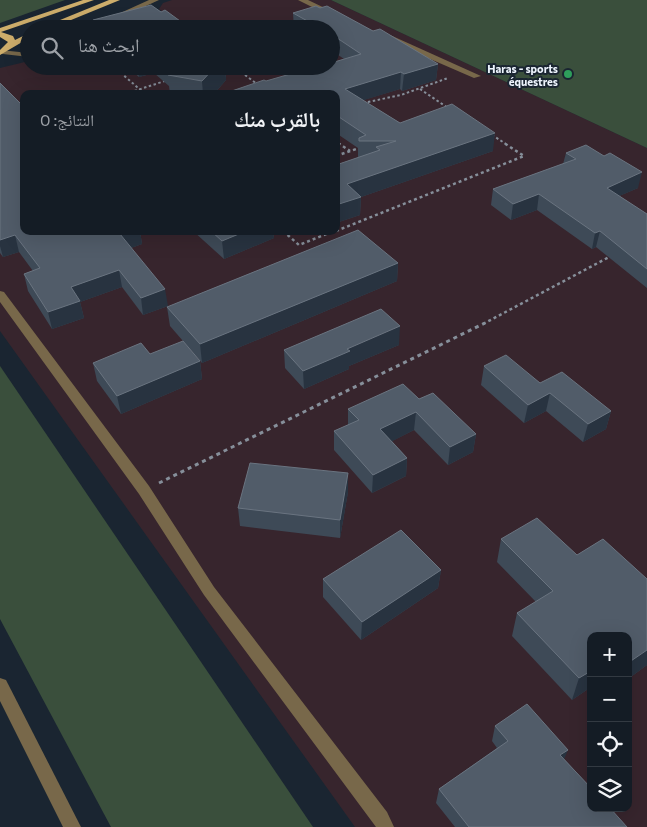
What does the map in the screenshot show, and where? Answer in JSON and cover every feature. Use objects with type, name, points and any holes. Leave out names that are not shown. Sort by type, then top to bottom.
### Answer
[{"type":"main road","points":[[33,20],[90,0]]},
{"type":"main road","points":[[65,20],[116,0]]},
{"type":"main road","points":[[0,32],[20,24]]},
{"type":"main road","points":[[0,32],[10,38],[10,46]]},
{"type":"main road","points":[[1,53],[20,40]]},
{"type":"street","points":[[106,20],[138,3],[155,0]]},
{"type":"street","points":[[302,0],[336,16]]},
{"type":"street","points":[[378,33],[477,76]]},
{"type":"street","points":[[1,53],[20,54]]},
{"type":"street","points":[[0,294],[144,490],[198,575],[381,818],[385,827]]},
{"type":"street","points":[[0,684],[72,827]]},
{"type":"path","points":[[363,103],[420,89],[466,71]]},
{"type":"path","points":[[124,75],[140,89]]},
{"type":"path","points":[[245,75],[263,88]]},
{"type":"path","points":[[137,90],[177,78]]},
{"type":"path","points":[[420,89],[449,109]]},
{"type":"path","points":[[340,229],[524,156],[490,135]]},
{"type":"path","points":[[340,145],[350,152]]},
{"type":"path","points":[[340,155],[368,145]]},
{"type":"path","points":[[288,235],[299,245],[325,235]]},
{"type":"path","points":[[144,490],[475,328],[619,252]]},
{"type":"shaded area","points":[[172,0],[331,0],[647,148],[647,827],[355,827],[0,331],[0,68],[20,63],[20,75],[340,75],[340,20],[173,20],[159,9],[163,3]]},
{"type":"green space","points":[[0,0],[65,0],[0,23]]},
{"type":"green space","name":"Haras - sports équestres","points":[[331,0],[647,0],[647,148]]},
{"type":"green space","points":[[0,366],[313,827],[111,827],[0,619]]},
{"type":"building","points":[[151,5],[161,12],[165,10],[179,20],[93,20]]},
{"type":"building","points":[[316,6],[320,8],[327,6],[373,31],[380,29],[438,64],[404,74],[401,72],[345,89],[400,123],[452,104],[495,133],[347,184],[361,197],[340,204],[340,164],[380,150],[376,147],[396,141],[359,141],[359,138],[366,135],[340,118],[340,90],[235,90],[264,80],[287,75],[340,75],[340,60],[361,54],[340,40],[340,20],[306,20],[293,13]]},
{"type":"building","points":[[168,75],[208,75],[202,81]]},
{"type":"building","points":[[0,83],[20,103],[20,235],[121,235],[165,289],[141,298],[119,270],[71,287],[80,301],[48,312],[24,274],[40,268],[15,235],[0,240]]},
{"type":"building","points":[[586,145],[604,156],[610,153],[642,172],[607,188],[647,214],[647,269],[600,231],[595,233],[539,194],[513,204],[493,189],[576,159],[566,153]]},
{"type":"building","points":[[358,230],[398,263],[200,344],[167,307]]},
{"type":"building","points":[[215,235],[236,235],[222,241]]},
{"type":"building","points":[[381,309],[400,326],[347,349],[350,351],[303,371],[284,350]]},
{"type":"building","points":[[183,341],[200,361],[117,396],[93,363],[141,343],[150,354]]},
{"type":"building","points":[[506,355],[540,383],[562,372],[611,411],[588,424],[550,393],[528,405],[484,366]]},
{"type":"building","points":[[403,384],[419,399],[433,393],[476,434],[450,447],[416,412],[380,429],[407,458],[373,475],[334,431],[359,420],[348,409]]},
{"type":"building","points":[[250,463],[348,473],[340,520],[238,508]]},
{"type":"building","points":[[537,518],[577,555],[603,539],[647,579],[647,650],[632,660],[632,632],[587,632],[587,673],[579,678],[517,613],[553,591],[501,539]]},
{"type":"building","points":[[401,530],[441,570],[362,622],[323,579]]},
{"type":"building","points":[[527,704],[568,750],[560,755],[587,784],[587,812],[614,812],[627,827],[469,827],[439,789],[508,741],[495,726]]},
{"type":"place","name":"Haras - sports équestres","points":[[568,74]]}]
